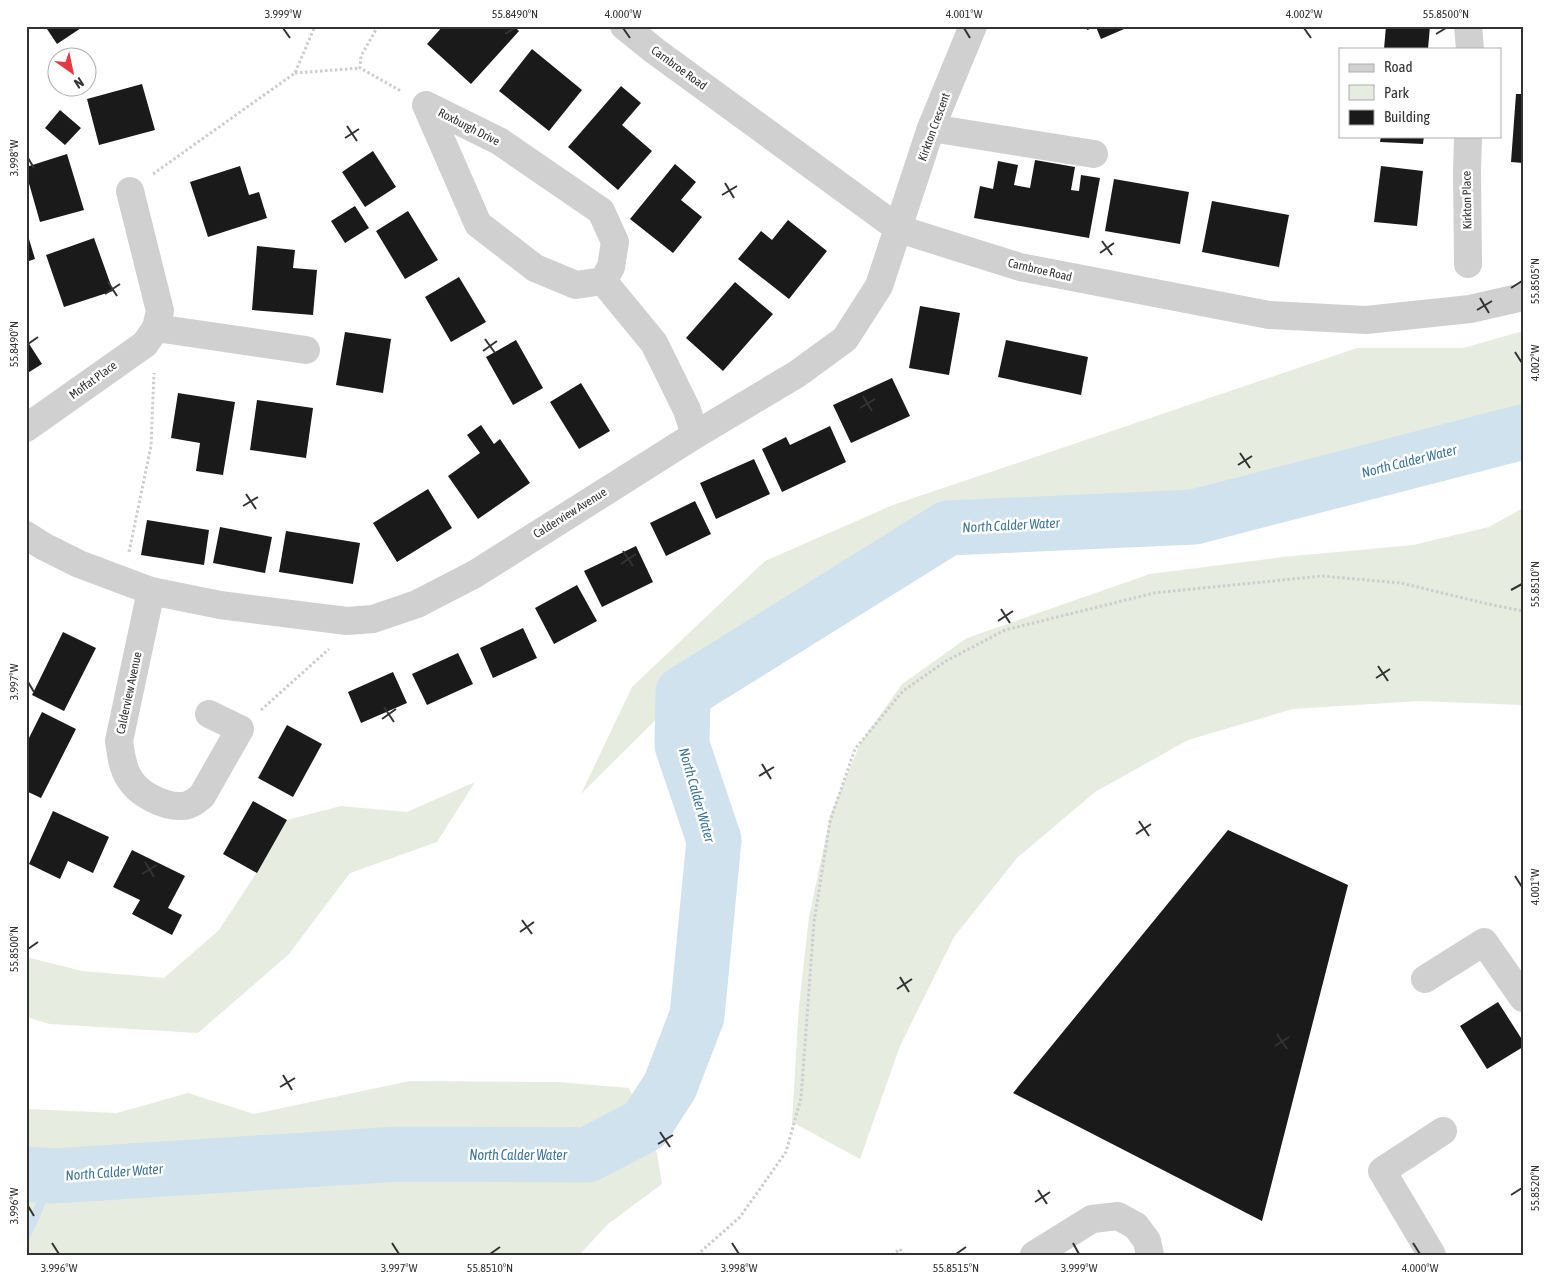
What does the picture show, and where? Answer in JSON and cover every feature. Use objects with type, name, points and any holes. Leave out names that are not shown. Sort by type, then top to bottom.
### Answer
[{"type":"street","name":"Carnbroe Road","points":[[624,26],[655,51],[899,229],[1020,267],[1269,316],[1366,320],[1470,309],[1523,297]]},
{"type":"street","name":"Kirkton Crescent","points":[[899,229],[932,128],[973,26]]},
{"type":"street","points":[[1468,26],[1470,48]]},
{"type":"street","name":"Roxburgh Drive","points":[[426,105],[499,141],[601,211],[615,242],[611,267],[603,281],[576,285],[535,268],[478,224],[426,105]]},
{"type":"street","points":[[932,128],[1094,154]]},
{"type":"street","name":"Kirkton Place","points":[[1468,138],[1466,172],[1468,264]]},
{"type":"street","points":[[130,191],[160,311],[156,328],[306,350]]},
{"type":"street","name":"Calderview Avenue","points":[[26,535],[79,564],[121,581],[151,591],[220,605],[347,622],[373,619],[416,604],[475,574],[695,435],[797,374],[845,339],[878,286],[899,229]]},
{"type":"street","points":[[603,281],[654,343],[687,410],[695,435]]},
{"type":"street","name":"Moffat Place","points":[[26,428],[145,344],[156,328]]},
{"type":"street","name":"Calderview Avenue","points":[[151,591],[119,741],[122,761],[129,779],[143,794],[162,803],[182,806],[194,803],[202,796],[240,729]]},
{"type":"street","points":[[209,714],[240,729]]},
{"type":"street","points":[[1426,979],[1484,942],[1523,998]]},
{"type":"street","points":[[1432,1255],[1382,1171],[1443,1131]]},
{"type":"street","points":[[1034,1255],[1092,1219],[1118,1216],[1136,1226],[1147,1241],[1150,1255]]},
{"type":"path","points":[[295,74],[315,26]]},
{"type":"path","points":[[360,68],[362,56],[378,26]]},
{"type":"path","points":[[130,191],[295,74],[360,68],[426,105]]},
{"type":"path","points":[[121,581],[126,569],[151,446],[156,328]]},
{"type":"path","points":[[697,1255],[740,1217],[786,1152],[801,1098],[814,922],[830,821],[855,748],[903,691],[946,661],[1005,630],[1154,593],[1321,576],[1401,583],[1523,611]]},
{"type":"path","points":[[240,729],[322,654],[336,644]]},
{"type":"path","points":[[892,1255],[900,1249],[904,1255]]},
{"type":"green space","points":[[1523,331],[1523,405],[1491,419],[1228,498],[998,508],[823,593],[721,655],[581,794],[632,687],[765,561],[893,505],[1357,348],[1463,348]]},
{"type":"green space","points":[[1523,508],[1523,705],[1419,701],[1293,709],[1188,740],[1095,792],[1017,858],[954,937],[900,1046],[860,1159],[792,1122],[799,1006],[809,917],[831,813],[861,742],[902,684],[967,638],[1150,574],[1283,557],[1413,545],[1489,527]]},
{"type":"green space","points":[[475,782],[437,842],[350,873],[289,954],[198,1033],[50,1024],[26,1017],[26,957],[82,971],[164,978],[219,930],[257,872],[287,820],[341,806],[407,812]]},
{"type":"green space","points":[[410,1081],[558,1082],[629,1088],[657,1153],[662,1184],[608,1224],[579,1255],[26,1255],[26,1109],[117,1113],[188,1093],[254,1114]]},
{"type":"building","points":[[45,26],[84,26],[57,44]]},
{"type":"building","points":[[443,26],[514,26],[519,31],[471,84],[427,44]]},
{"type":"building","points":[[1086,26],[1131,26],[1101,39],[1096,27],[1087,30]]},
{"type":"building","points":[[1386,26],[1430,26],[1428,48],[1384,48]]},
{"type":"building","points":[[532,49],[582,90],[549,131],[499,91]]},
{"type":"building","points":[[142,84],[155,130],[99,145],[87,99],[98,98],[98,96]]},
{"type":"building","points":[[621,86],[641,103],[622,125],[652,151],[618,190],[568,147]]},
{"type":"building","points":[[1516,94],[1523,94],[1523,163],[1511,162]]},
{"type":"building","points":[[60,110],[81,128],[65,145],[45,128]]},
{"type":"building","points":[[1381,138],[1424,138],[1423,144],[1380,142]]},
{"type":"building","points":[[373,151],[396,187],[365,207],[342,172]]},
{"type":"building","points":[[67,154],[84,210],[40,222],[26,167]]},
{"type":"building","points":[[1035,160],[1075,167],[1071,190],[1079,191],[1081,175],[1100,178],[1089,238],[974,218],[980,186],[993,189],[998,161],[1018,165],[1014,185],[1030,188]]},
{"type":"building","points":[[675,164],[696,182],[681,200],[702,217],[673,253],[630,219]]},
{"type":"building","points":[[240,166],[249,195],[259,192],[267,218],[208,237],[190,182]]},
{"type":"building","points":[[1381,166],[1423,171],[1417,226],[1374,222]]},
{"type":"building","points":[[1114,179],[1189,192],[1180,244],[1105,231]]},
{"type":"building","points":[[1212,201],[1289,215],[1279,267],[1202,252]]},
{"type":"building","points":[[355,206],[369,228],[345,243],[331,221]]},
{"type":"building","points":[[408,211],[438,260],[405,279],[376,231]]},
{"type":"building","points":[[788,220],[827,251],[789,299],[738,259],[761,231],[772,240]]},
{"type":"building","points":[[26,229],[35,259],[26,262]]},
{"type":"building","points":[[94,238],[113,291],[64,307],[46,255]]},
{"type":"building","points":[[257,246],[295,250],[293,268],[317,270],[313,315],[252,310]]},
{"type":"building","points":[[459,277],[486,322],[451,342],[425,297]]},
{"type":"building","points":[[735,282],[773,314],[723,371],[686,338]]},
{"type":"building","points":[[920,306],[960,313],[949,375],[909,368]]},
{"type":"building","points":[[345,332],[391,339],[383,393],[336,385]]},
{"type":"building","points":[[26,339],[42,364],[26,374]]},
{"type":"building","points":[[516,340],[543,388],[513,405],[486,357]]},
{"type":"building","points":[[1006,340],[1088,357],[1081,395],[998,377]]},
{"type":"building","points":[[892,378],[910,416],[851,443],[833,405]]},
{"type":"building","points":[[581,383],[610,431],[579,449],[550,402]]},
{"type":"building","points":[[178,393],[235,402],[223,475],[196,471],[200,443],[171,438]]},
{"type":"building","points":[[257,400],[313,408],[306,458],[250,450]]},
{"type":"building","points":[[481,425],[494,444],[500,439],[530,483],[478,519],[448,476],[480,453],[467,435]]},
{"type":"building","points":[[830,426],[846,462],[782,492],[762,449],[786,437],[790,445]]},
{"type":"building","points":[[754,459],[770,494],[716,519],[700,483]]},
{"type":"building","points":[[428,489],[452,528],[397,562],[373,523]]},
{"type":"building","points":[[695,501],[711,534],[666,556],[650,523]]},
{"type":"building","points":[[147,520],[209,530],[204,565],[141,555]]},
{"type":"building","points":[[220,527],[272,537],[265,573],[213,563]]},
{"type":"building","points":[[286,531],[360,543],[353,584],[279,572]]},
{"type":"building","points":[[636,546],[653,582],[602,607],[584,571]]},
{"type":"building","points":[[577,585],[597,621],[554,644],[535,608]]},
{"type":"building","points":[[523,628],[537,658],[493,678],[480,648]]},
{"type":"building","points":[[63,632],[96,648],[64,711],[32,695]]},
{"type":"building","points":[[458,653],[473,684],[427,705],[412,674]]},
{"type":"building","points":[[393,672],[407,703],[361,723],[348,692]]},
{"type":"building","points":[[42,712],[76,729],[41,798],[26,791],[26,744]]},
{"type":"building","points":[[287,725],[322,744],[293,797],[258,778]]},
{"type":"building","points":[[253,801],[287,820],[257,873],[223,854]]},
{"type":"building","points":[[53,811],[109,837],[93,873],[68,861],[60,879],[29,864]]},
{"type":"building","points":[[1228,830],[1348,885],[1262,1221],[1013,1093]]},
{"type":"building","points":[[132,850],[185,876],[168,908],[182,915],[172,935],[132,914],[140,900],[113,887]]},
{"type":"building","points":[[1498,1002],[1523,1041],[1523,1047],[1487,1069],[1460,1026]]},
{"type":"waterway","name":"North Calder Water","points":[[26,1174],[53,1176],[399,1154],[587,1155],[645,1125],[670,1086],[697,1016],[714,840],[682,745],[683,693],[948,528],[1194,517],[1523,432]]},
{"type":"waterway","points":[[26,1236],[53,1176]]}]
